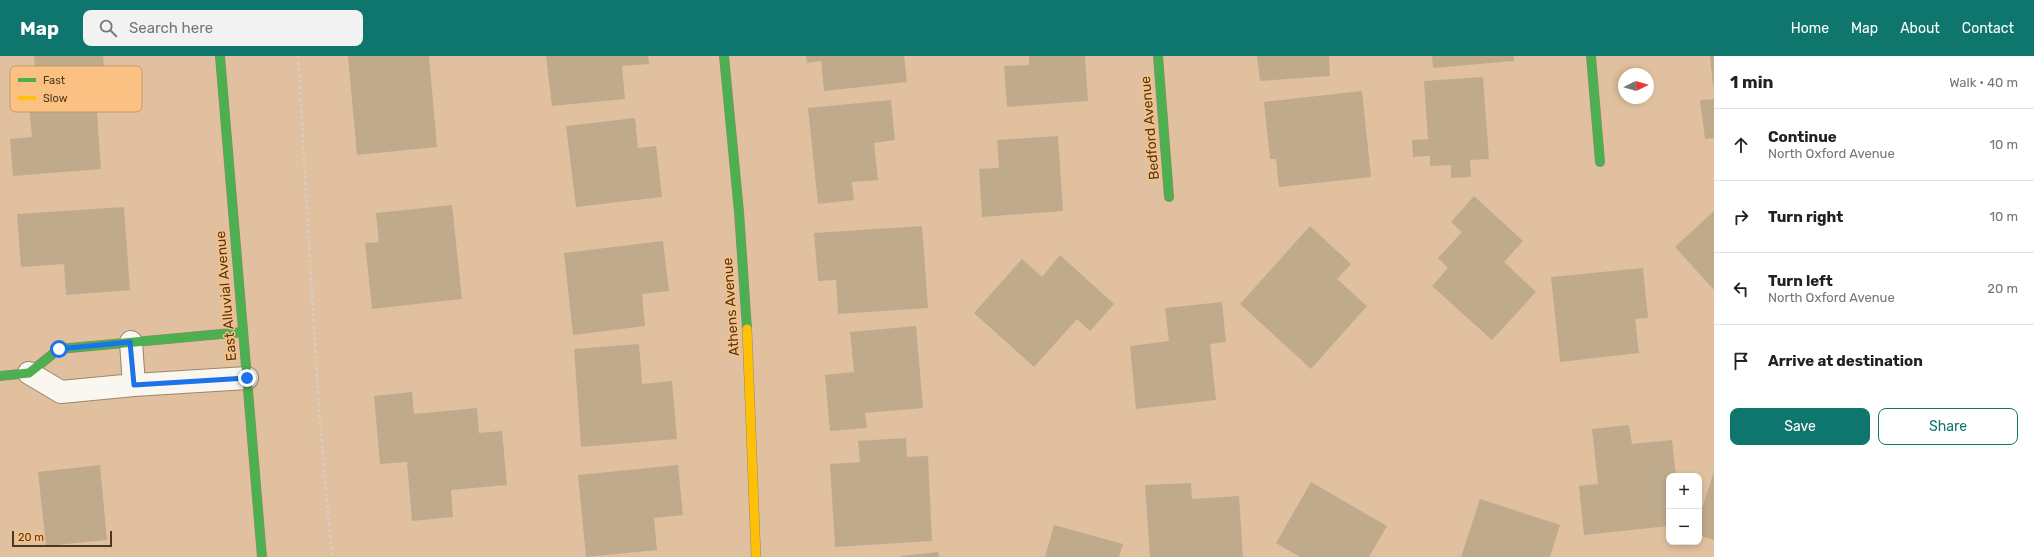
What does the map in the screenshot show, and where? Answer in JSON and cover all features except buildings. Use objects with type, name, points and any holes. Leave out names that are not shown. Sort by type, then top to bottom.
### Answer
[{"type":"street","name":"East Alluvial Avenue","points":[[220,56],[262,557]]},
{"type":"street","name":"Athens Avenue","points":[[724,56],[738,212],[749,370],[756,557]]},
{"type":"street","name":"Bedford Avenue","points":[[1158,56],[1169,197]]},
{"type":"street","points":[[1591,56],[1600,162]]},
{"type":"street","points":[[0,376],[28,373],[59,349],[243,332]]},
{"type":"street","points":[[130,342],[134,385]]},
{"type":"street","points":[[28,373],[61,392],[134,385],[247,378]]},
{"type":"path","points":[[298,56],[319,411],[332,557]]},
{"type":"traffic: fast","points":[[220,56],[262,557]]},
{"type":"traffic: fast","points":[[724,56],[739,212],[747,329]]},
{"type":"traffic: fast","points":[[1158,56],[1169,197]]},
{"type":"traffic: fast","points":[[1591,56],[1600,162]]},
{"type":"traffic: fast","points":[[0,376],[29,373],[59,349],[243,332]]},
{"type":"traffic: slow","points":[[747,329],[756,557]]},
{"type":"route","points":[[59,349],[130,342],[134,385],[247,378]]}]
